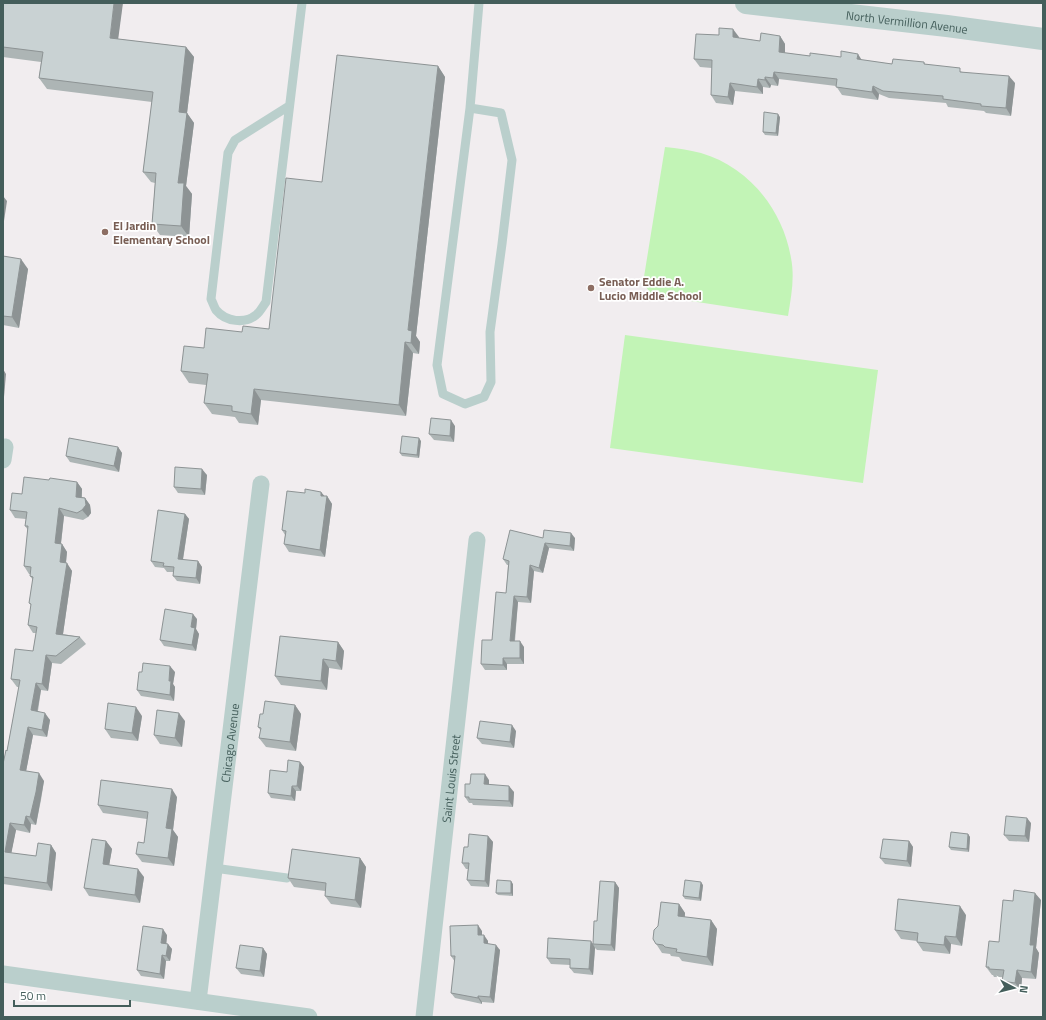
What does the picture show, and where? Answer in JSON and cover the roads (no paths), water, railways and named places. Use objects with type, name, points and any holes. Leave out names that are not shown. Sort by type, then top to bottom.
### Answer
[{"type":"street","name":"North Vermillion Avenue","points":[[746,3],[947,26],[1043,39]]},
{"type":"street","name":"Chicago Avenue","points":[[198,1002],[262,484]]},
{"type":"street","name":"Saint Louis Street","points":[[424,1017],[477,540]]},
{"type":"street","points":[[3,974],[198,1002],[223,1011],[309,1017]]},
{"type":"lane","points":[[290,106],[235,140],[228,153],[211,299],[216,309],[223,317],[246,321],[257,314],[266,302],[290,106],[302,3]]},
{"type":"lane","points":[[470,108],[501,112],[512,160],[490,332],[492,382],[484,397],[465,404],[443,394],[436,365],[470,108],[479,3]]},
{"type":"lane","points":[[214,868],[287,878]]},
{"type":"place","name":"El Jardin Elementary School","points":[[105,232]]},
{"type":"place","name":"Senator Eddie A. Lucio Middle School","points":[[591,288]]}]
